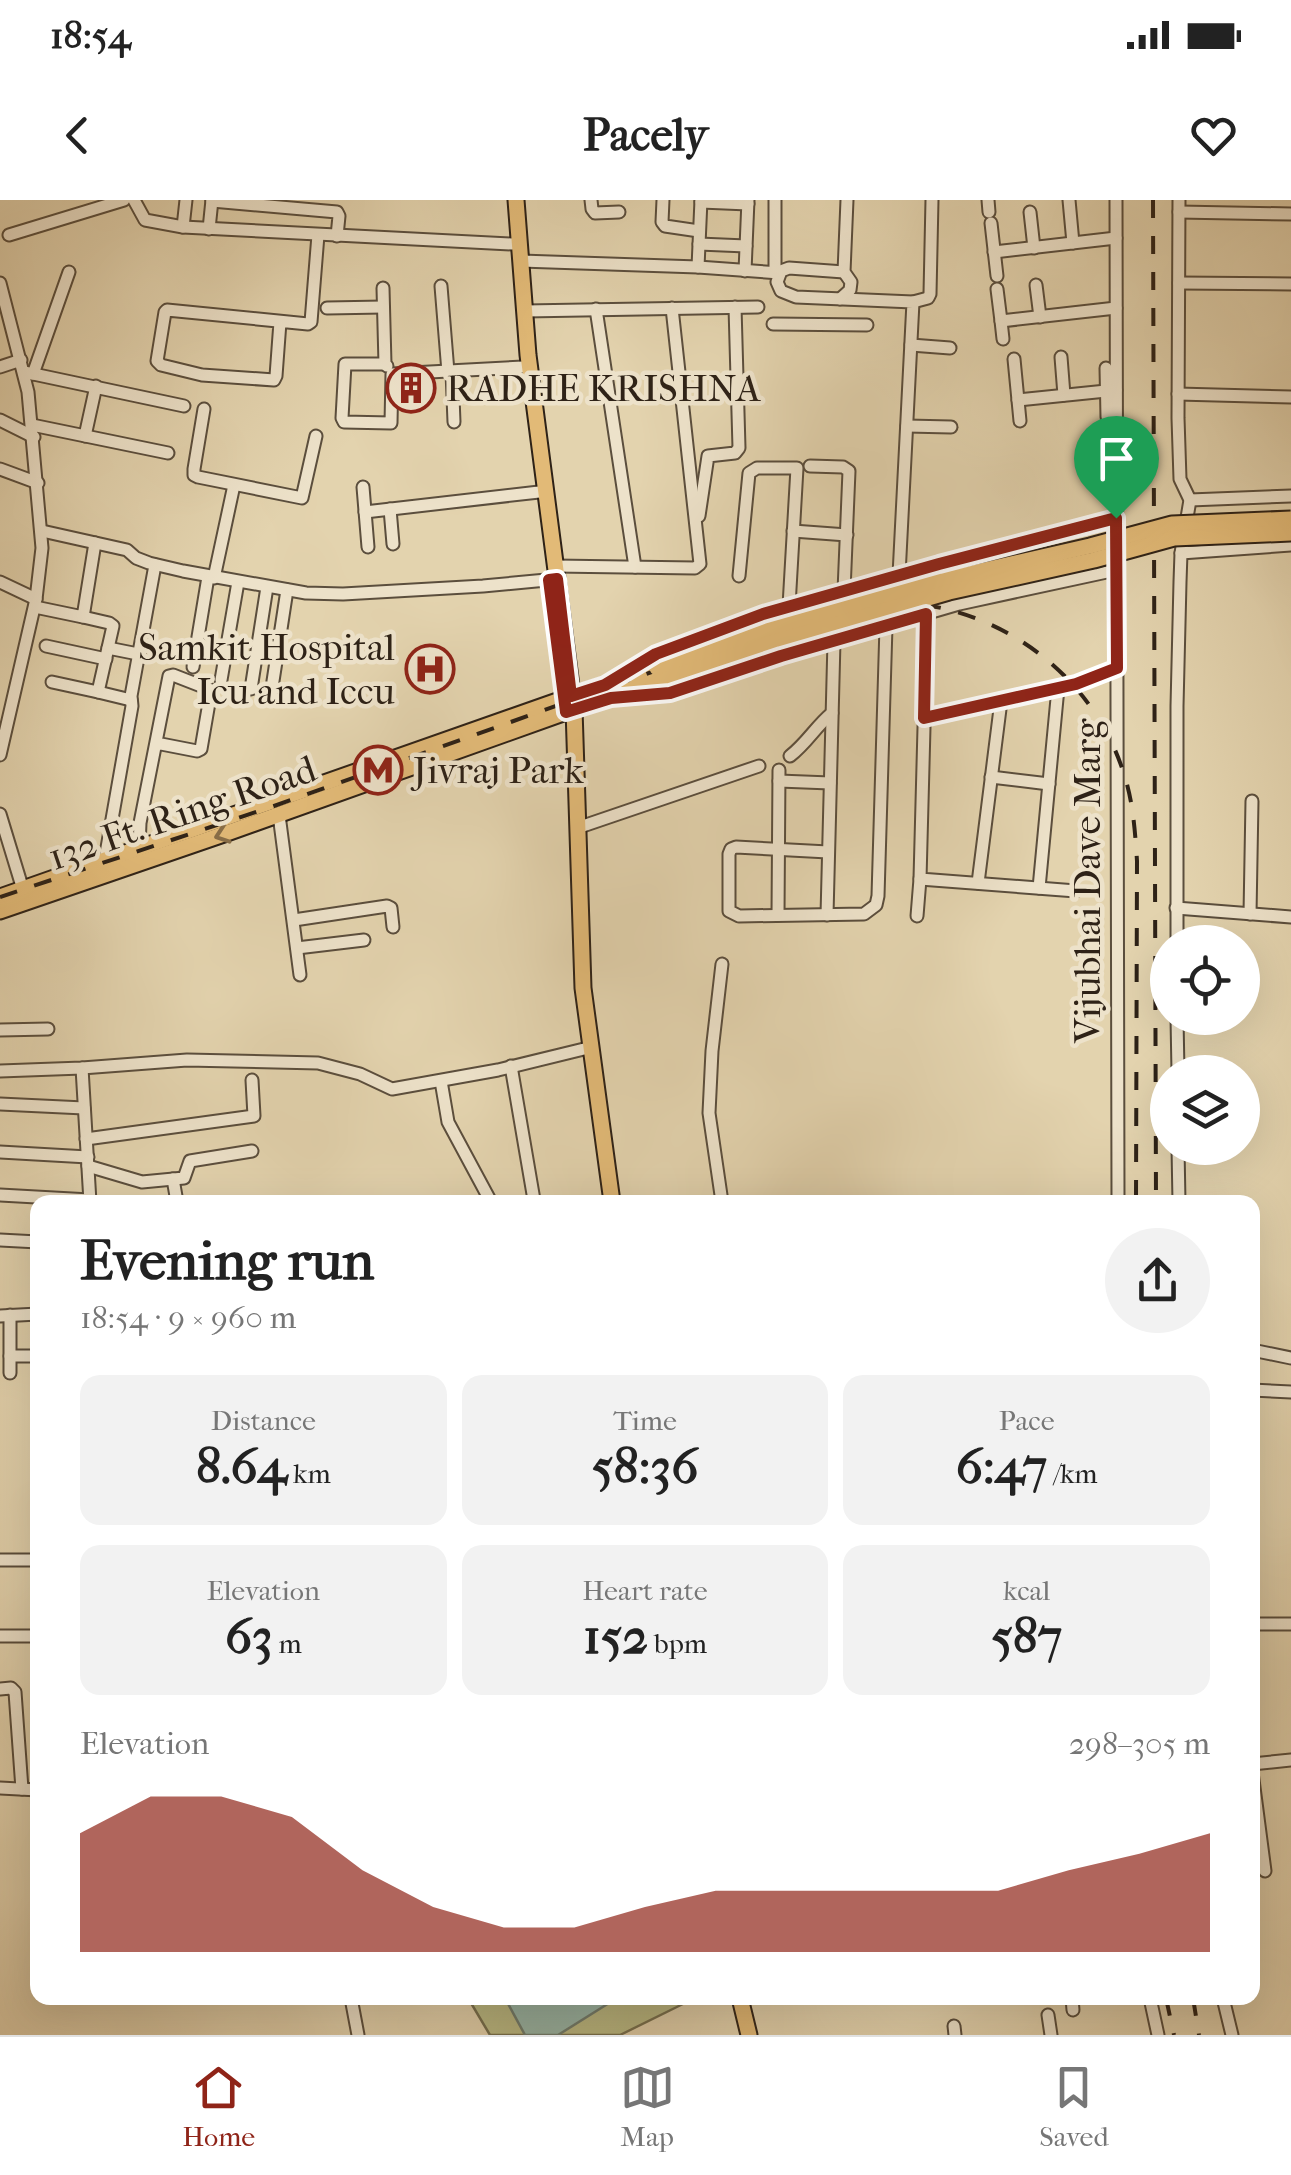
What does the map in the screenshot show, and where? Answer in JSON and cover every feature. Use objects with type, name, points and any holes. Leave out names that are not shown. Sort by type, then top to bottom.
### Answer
[{"type":"main road","points":[[513,200],[512,244],[523,366],[554,575]]},
{"type":"main road","points":[[513,200],[568,704],[583,988],[607,1195]]},
{"type":"main road","points":[[660,674],[760,632],[946,578],[1172,524],[1291,519]]},
{"type":"main road","points":[[660,674],[950,592],[1174,538],[1291,533]]},
{"type":"main road","name":"132 Ft. Ring Road","points":[[0,910],[24,895],[105,859],[660,674]]},
{"type":"main road","points":[[568,704],[567,805],[576,993],[607,1195]]},
{"type":"main road","name":"132 Ft. Ring Road","points":[[0,897],[24,895],[278,814],[568,704]]},
{"type":"main road","points":[[733,2005],[740,2035]]},
{"type":"main road","points":[[742,2005],[749,2035]]},
{"type":"street","points":[[10,235],[124,200]]},
{"type":"street","points":[[134,200],[148,222],[183,227],[512,244]]},
{"type":"street","points":[[183,227],[186,200]]},
{"type":"street","points":[[591,200],[595,213],[620,212]]},
{"type":"street","points":[[663,200],[665,226],[746,246]]},
{"type":"street","points":[[774,200],[777,282],[781,291],[796,297],[913,302],[930,294],[932,200]]},
{"type":"street","points":[[840,299],[850,290],[851,282],[844,272],[847,200]]},
{"type":"street","points":[[1069,200],[1073,243]]},
{"type":"street","name":"Vijubhai Dave Marg","points":[[1116,200],[1111,391],[1116,518],[1118,1195]]},
{"type":"street","points":[[209,228],[212,201],[338,212],[338,236]]},
{"type":"street","points":[[698,268],[701,201],[748,202],[745,271]]},
{"type":"street","points":[[1030,206],[1034,248]]},
{"type":"street","points":[[1176,925],[1182,553],[1190,500],[1180,478],[1179,206],[1291,214]]},
{"type":"street","points":[[989,212],[1003,339]]},
{"type":"street","points":[[280,322],[274,380],[202,375],[160,365],[157,360],[167,310],[311,322],[318,235]]},
{"type":"street","points":[[994,252],[1116,238]]},
{"type":"street","points":[[521,261],[777,273],[789,268],[844,272]]},
{"type":"street","points":[[26,368],[68,272]]},
{"type":"street","points":[[0,283],[4,310],[26,368],[42,531],[36,603],[0,755]]},
{"type":"street","points":[[1179,284],[1291,284]]},
{"type":"street","points":[[1036,285],[1040,317]]},
{"type":"street","points":[[441,286],[454,422]]},
{"type":"street","points":[[383,288],[389,369],[391,423],[344,422],[345,364],[389,369],[450,372],[523,366]]},
{"type":"street","points":[[810,324],[811,298]]},
{"type":"street","points":[[899,575],[913,302]]},
{"type":"street","points":[[327,308],[384,306]]},
{"type":"street","points":[[525,311],[758,306]]},
{"type":"street","points":[[697,536],[707,458],[735,453],[739,448],[735,307]]},
{"type":"street","points":[[42,531],[126,550],[136,558],[211,577],[288,590],[343,594],[635,567],[698,567],[672,308]]},
{"type":"street","points":[[1000,321],[1116,308]]},
{"type":"street","points":[[596,309],[635,567]]},
{"type":"street","points":[[773,324],[867,325]]},
{"type":"street","points":[[911,345],[950,348]]},
{"type":"street","points":[[1061,357],[1064,395]]},
{"type":"street","points":[[1014,358],[1020,421]]},
{"type":"street","points":[[0,366],[26,368],[184,406]]},
{"type":"street","points":[[1106,368],[1111,391],[1107,418]]},
{"type":"street","points":[[85,436],[96,386]]},
{"type":"street","points":[[1018,400],[1111,391]]},
{"type":"street","points":[[1178,394],[1291,397]]},
{"type":"street","points":[[204,409],[194,475],[302,498],[316,436]]},
{"type":"street","points":[[0,420],[33,431],[85,436],[168,452]]},
{"type":"street","points":[[907,426],[952,428]]},
{"type":"street","points":[[810,466],[843,468],[849,472],[844,590]]},
{"type":"street","points":[[739,576],[748,473],[753,468],[798,468],[789,606]]},
{"type":"street","points":[[1,471],[38,483]]},
{"type":"street","points":[[193,667],[234,484]]},
{"type":"street","points":[[364,486],[368,548]]},
{"type":"street","points":[[365,512],[539,492]]},
{"type":"street","points":[[1190,500],[1291,496]]},
{"type":"street","points":[[390,509],[393,544]]},
{"type":"street","points":[[608,691],[656,654],[789,606],[1116,518]]},
{"type":"street","points":[[794,531],[847,535]]},
{"type":"street","points":[[83,617],[95,543]]},
{"type":"street","points":[[1182,553],[1291,545]]},
{"type":"street","points":[[105,859],[155,564]]},
{"type":"street","points":[[608,691],[670,693],[959,604],[1116,570]]},
{"type":"street","points":[[0,582],[36,603],[112,624],[98,692]]},
{"type":"street","points":[[221,680],[238,582]]},
{"type":"street","points":[[250,688],[267,586]]},
{"type":"street","points":[[271,694],[288,590]]},
{"type":"street","points":[[917,916],[926,614]]},
{"type":"street","points":[[828,852],[731,849],[729,911],[739,916],[871,911],[878,896],[886,626]]},
{"type":"street","points":[[827,914],[834,641]]},
{"type":"street","points":[[46,646],[138,654]]},
{"type":"street","points":[[924,718],[1076,684],[1117,668]]},
{"type":"street","points":[[139,847],[140,823],[169,676],[207,688],[210,698],[200,749],[156,743]]},
{"type":"street","points":[[0,685],[18,682]]},
{"type":"street","points":[[52,682],[132,700]]},
{"type":"street","points":[[1040,888],[1058,688]]},
{"type":"street","points":[[978,883],[1001,701]]},
{"type":"street","points":[[790,756],[832,712]]},
{"type":"street","points":[[577,828],[759,766]]},
{"type":"street","points":[[778,915],[779,776],[830,784]]},
{"type":"street","points":[[991,777],[1049,784]]},
{"type":"street","points":[[1250,914],[1252,801]]},
{"type":"street","points":[[0,814],[24,895]]},
{"type":"street","points":[[278,814],[300,975]]},
{"type":"street","points":[[920,880],[1076,890]]},
{"type":"street","points":[[294,920],[387,906],[393,928]]},
{"type":"street","points":[[1176,908],[1291,917]]},
{"type":"street","points":[[297,948],[364,940]]},
{"type":"street","points":[[721,1195],[708,1113],[722,964]]},
{"type":"street","points":[[0,1030],[48,1029]]},
{"type":"street","points":[[0,1071],[187,1060],[318,1063],[360,1074],[392,1089],[584,1050]]},
{"type":"street","points":[[511,1066],[533,1195]]},
{"type":"street","points":[[82,1068],[90,1195]]},
{"type":"street","points":[[86,1139],[254,1116],[252,1080]]},
{"type":"street","points":[[440,1081],[448,1122],[487,1195]]},
{"type":"street","points":[[0,1104],[84,1108]]},
{"type":"street","points":[[0,1152],[88,1161],[142,1182],[186,1176],[189,1162],[252,1151]]},
{"type":"street","points":[[1178,1165],[1179,1195]]},
{"type":"street","points":[[173,1179],[176,1195]]},
{"type":"street","points":[[0,1195],[30,1197]]},
{"type":"street","points":[[0,1240],[30,1242]]},
{"type":"street","points":[[10,1373],[5,1316],[30,1314]]},
{"type":"street","points":[[1260,1352],[1291,1358]]},
{"type":"street","points":[[10,1356],[30,1356]]},
{"type":"street","points":[[1260,1390],[1291,1392]]},
{"type":"street","points":[[0,1560],[30,1560]]},
{"type":"street","points":[[1260,1624],[1291,1624]]},
{"type":"street","points":[[0,1636],[30,1636]]},
{"type":"street","points":[[0,1689],[11,1688],[15,1692],[22,1790]]},
{"type":"street","points":[[1260,1763],[1291,1760]]},
{"type":"street","points":[[0,1788],[30,1790]]},
{"type":"street","points":[[1260,1838],[1264,1871]]},
{"type":"street","points":[[352,2005],[358,2035]]},
{"type":"street","points":[[1152,2005],[1158,2035]]},
{"type":"street","points":[[1225,2005],[1232,2035]]},
{"type":"street","points":[[1048,2015],[1051,2035]]},
{"type":"green space","points":[[472,2005],[681,2005],[620,2035],[490,2035]]},
{"type":"water","points":[[509,2005],[606,2005],[558,2035],[525,2035]]},
{"type":"railway","points":[[1153,200],[1156,1195]]},
{"type":"railway","points":[[0,897],[274,806],[821,613],[869,603],[911,603],[951,610],[989,624],[1057,668],[1084,698],[1107,733],[1123,771],[1137,861],[1136,1195]]},
{"type":"railway","points":[[1168,2005],[1174,2035]]},
{"type":"railway","points":[[1194,2005],[1199,2035]]},
{"type":"place","name":"RADHE KRISHNA","points":[[411,388]]},
{"type":"place","name":"Samkit Hospital Icu and Iccu","points":[[430,669]]},
{"type":"place","name":"Jivraj Park","points":[[378,770]]},
{"type":"route","points":[[1116,518],[1117,668],[1076,684],[924,718],[926,614],[670,693],[611,698],[566,712],[549,580],[557,579],[571,696],[605,685],[656,654],[763,614],[1116,518]]}]
